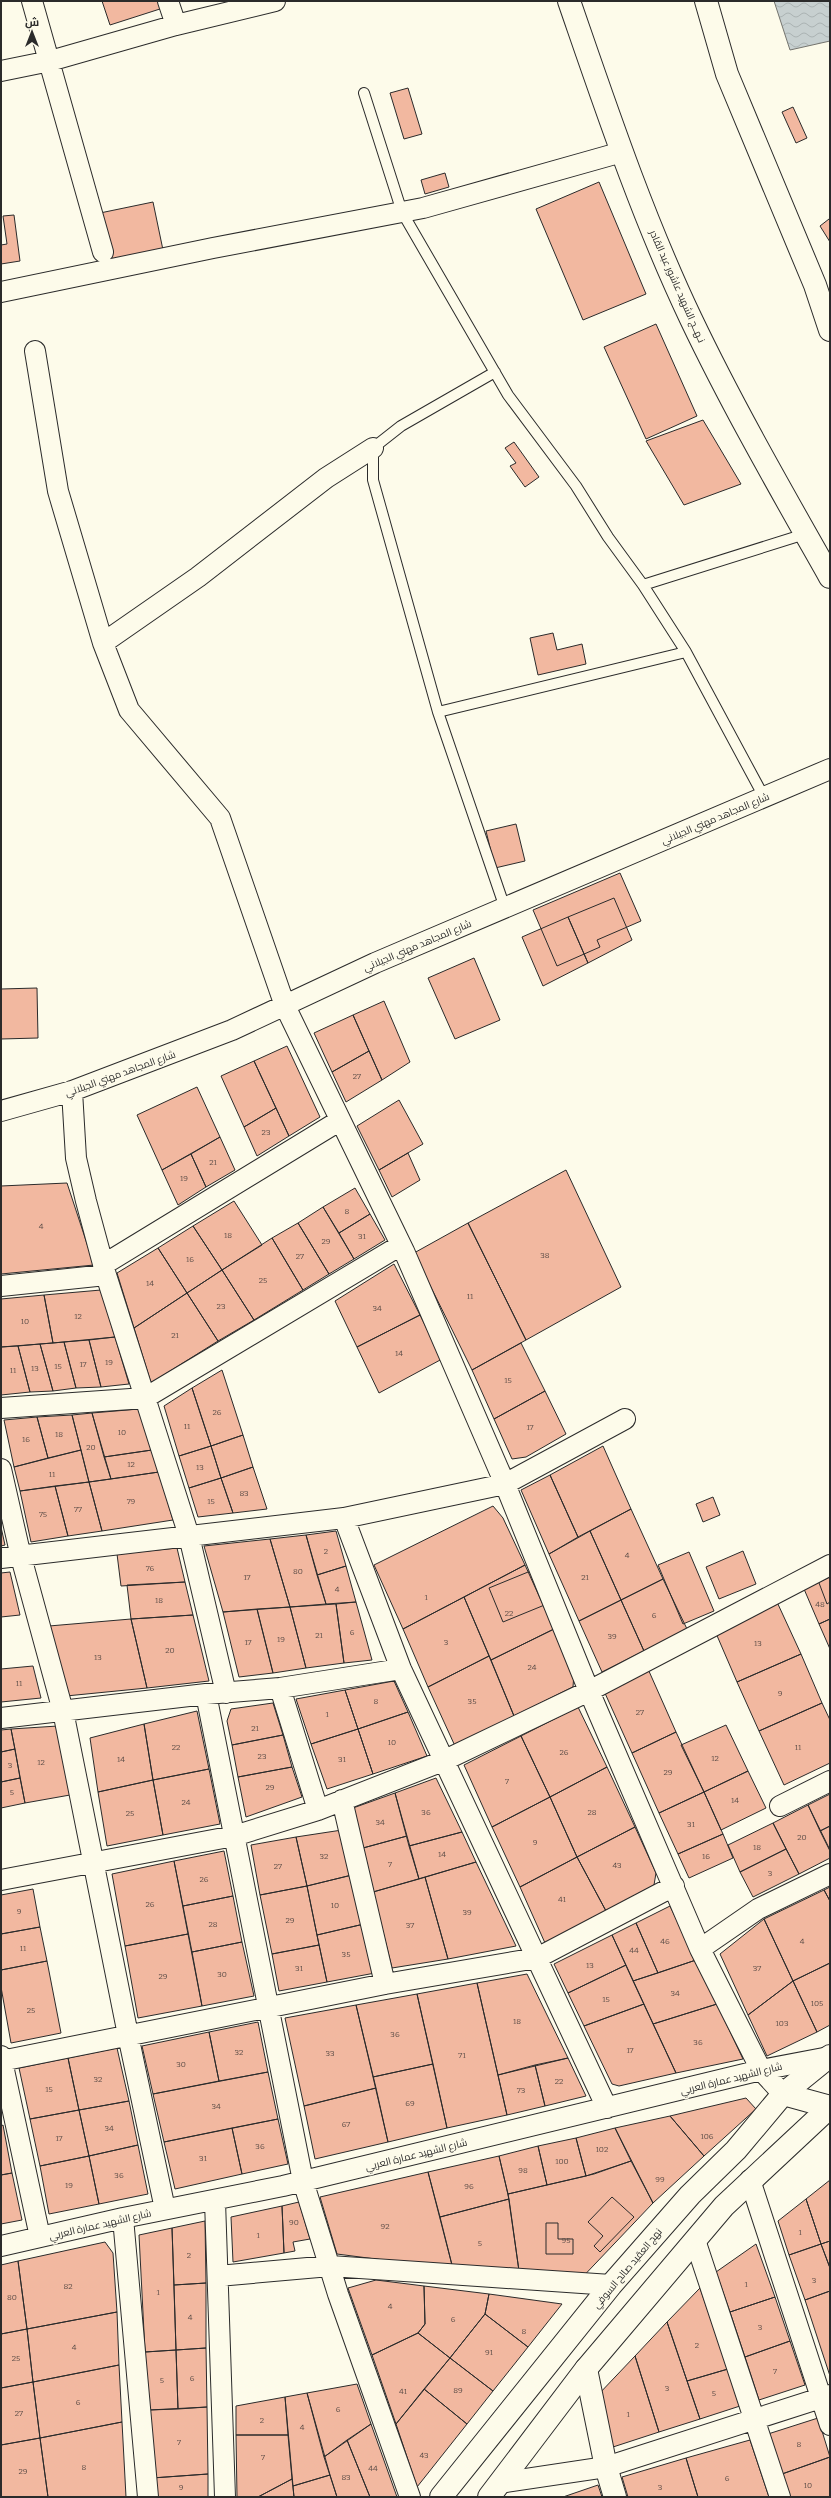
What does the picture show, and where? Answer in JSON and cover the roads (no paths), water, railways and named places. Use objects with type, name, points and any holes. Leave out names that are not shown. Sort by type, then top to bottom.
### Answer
[{"type":"main road","name":"نـهــج الشهيد عاشور عبد القادر","points":[[569,1],[630,178],[691,319],[830,577]]},
{"type":"main road","points":[[706,1],[727,74],[815,285],[830,330]]},
{"type":"main road","name":"نهج العقيد صالح السوفي","points":[[441,2497],[611,2285],[690,2195],[736,2150],[783,2094],[830,2056]]},
{"type":"main road","points":[[783,2094],[830,2107]]},
{"type":"main road","points":[[494,2490],[586,2369],[724,2206],[750,2180],[830,2107]]},
{"type":"main road","points":[[586,2369],[606,2467],[615,2497]]},
{"type":"street","points":[[32,1],[103,252]]},
{"type":"street","points":[[168,1],[176,25]]},
{"type":"street","points":[[1,71],[50,61],[176,25],[276,1]]},
{"type":"street","points":[[1,292],[213,248],[402,212],[622,152]]},
{"type":"street","points":[[35,352],[58,491],[103,642],[129,710],[220,818],[285,1006],[401,1245],[505,1484],[589,1691],[700,1949],[761,2070],[783,2094]]},
{"type":"street","points":[[103,642],[198,577],[326,478],[373,448]]},
{"type":"street","name":"شارع المجاهد مهني الجيلاني","points":[[1,1111],[72,1092],[232,1030],[375,963],[830,769]]},
{"type":"street","points":[[72,1092],[76,1158],[105,1270],[189,1536],[216,1693],[234,1836],[303,2181],[330,2266],[410,2497]]},
{"type":"street","points":[[1,1286],[105,1270],[340,1121]]},
{"type":"street","points":[[1,1408],[146,1398],[401,1245]]},
{"type":"street","points":[[1,1558],[21,1557],[344,1518],[505,1484],[625,1419]]},
{"type":"street","points":[[1,1469],[21,1557],[63,1711],[128,2035],[166,2209]]},
{"type":"street","points":[[344,1518],[401,1669],[607,2108]]},
{"type":"street","points":[[1,1880],[234,1836],[318,1810],[443,1761],[589,1691],[830,1565]]},
{"type":"street","points":[[1,1718],[216,1693],[280,1688],[401,1669]]},
{"type":"street","points":[[280,1688],[318,1810]]},
{"type":"street","points":[[780,1806],[830,1781]]},
{"type":"street","points":[[342,1800],[385,1984]]},
{"type":"street","points":[[700,1949],[758,1909],[830,1874]]},
{"type":"street","points":[[40,2237],[1,2059],[385,1984],[537,1958],[674,1886]]},
{"type":"street","name":"شارع الشهيد عمارة العربي","points":[[1,2246],[123,2218],[215,2201],[303,2181],[761,2070],[830,2056]]},
{"type":"street","points":[[750,2180],[826,2397],[830,2425]]},
{"type":"street","points":[[215,2201],[225,2497]]},
{"type":"street","points":[[123,2218],[148,2497]]},
{"type":"street","points":[[695,2240],[780,2497]]},
{"type":"street","points":[[218,2276],[330,2266],[611,2285]]},
{"type":"street","points":[[494,2490],[606,2467],[826,2397]]},
{"type":"lane","points":[[364,93],[402,212],[508,395],[576,486],[608,537],[643,584],[686,652],[764,798]]},
{"type":"lane","points":[[495,372],[401,426],[373,448],[373,480],[438,712],[505,908]]},
{"type":"lane","points":[[643,584],[806,534]]},
{"type":"lane","points":[[438,712],[686,652]]},
{"type":"water","points":[[774,1],[830,1],[830,41],[790,50]]}]
